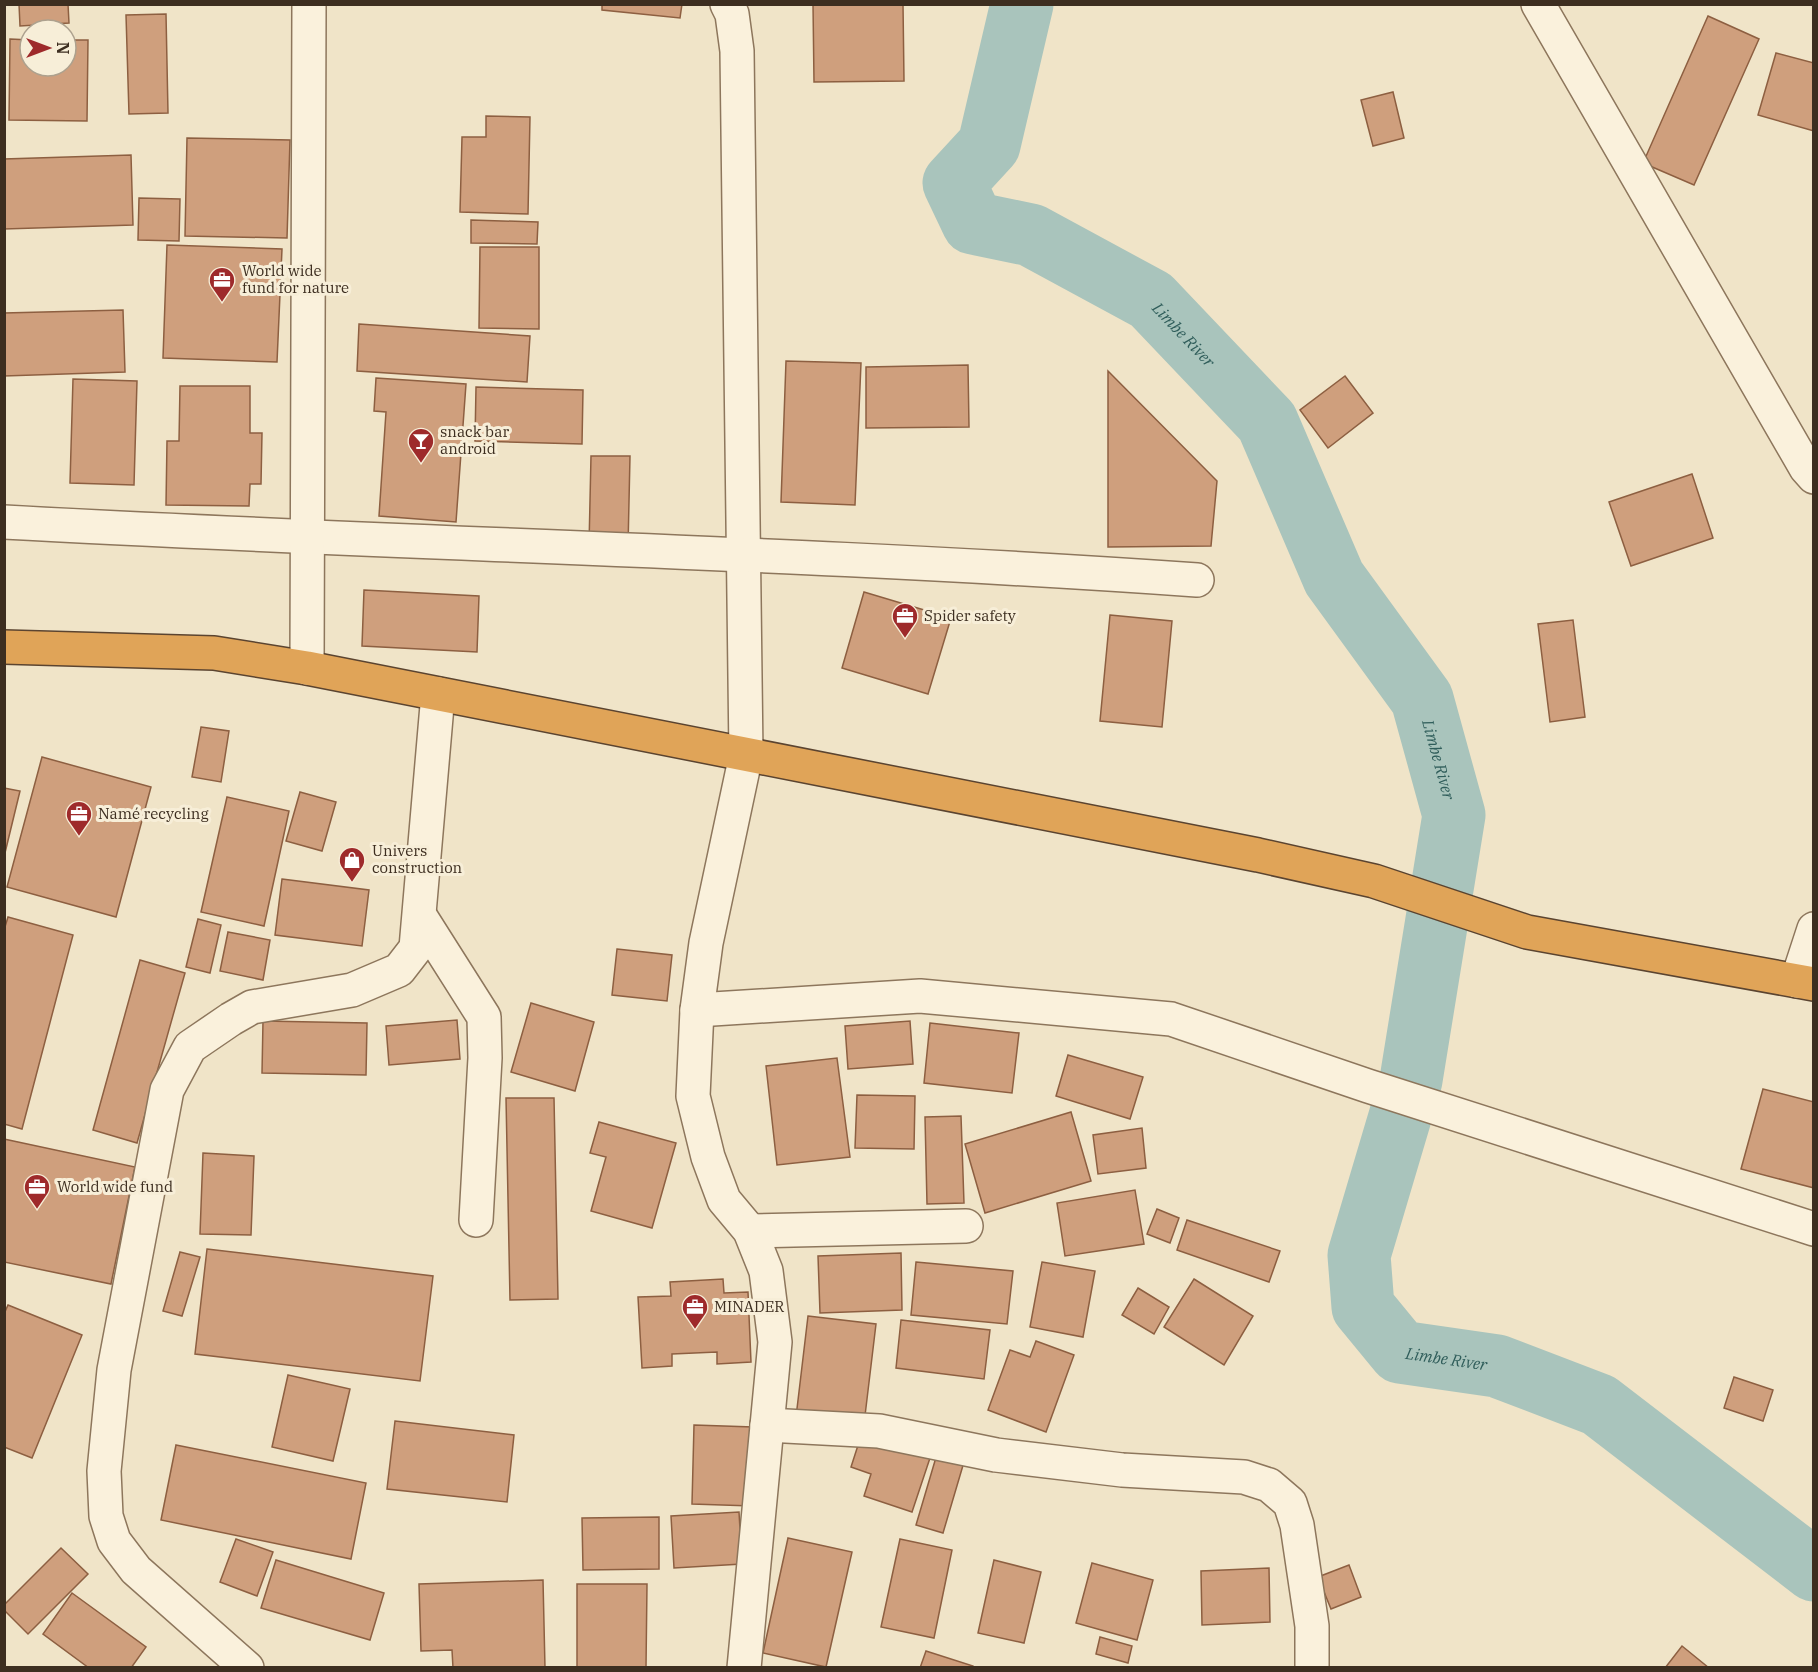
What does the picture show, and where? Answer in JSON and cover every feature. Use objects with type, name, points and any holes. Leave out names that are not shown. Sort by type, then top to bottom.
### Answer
[{"type":"highway","points":[[4,647],[214,653],[307,668],[1258,855],[1374,881],[1527,932],[1805,982]]},
{"type":"street","points":[[307,668],[306,538],[311,100],[309,4]]},
{"type":"street","points":[[727,4],[732,14],[736,51],[746,755],[706,944],[697,1010],[693,1096],[708,1157],[724,1200],[750,1231],[766,1271],[775,1342],[744,1668]]},
{"type":"street","points":[[1538,4],[1800,458],[1814,477]]},
{"type":"street","points":[[4,522],[306,538],[1016,567],[1197,580]]},
{"type":"street","points":[[247,1668],[136,1570],[114,1541],[106,1516],[104,1471],[114,1370],[167,1090],[190,1047],[252,1007],[352,990],[399,970],[416,948],[438,693]]},
{"type":"street","points":[[420,916],[484,1017],[485,1058],[476,1220]]},
{"type":"street","points":[[1805,982],[1814,929]]},
{"type":"street","points":[[697,1010],[920,996],[1171,1019],[1368,1086],[1814,1229]]},
{"type":"street","points":[[750,1231],[966,1226]]},
{"type":"street","points":[[767,1425],[879,1431],[996,1455],[1122,1470],[1244,1477],[1269,1485],[1290,1503],[1297,1526],[1312,1626],[1312,1668]]},
{"type":"building","points":[[19,4],[68,4],[69,18],[20,18]]},
{"type":"building","points":[[602,4],[682,4],[680,18],[602,10]]},
{"type":"building","points":[[813,4],[903,4],[904,81],[814,82]]},
{"type":"building","points":[[166,14],[168,113],[129,114],[126,15]]},
{"type":"building","points":[[1708,16],[1759,39],[1694,185],[1643,163]]},
{"type":"building","points":[[10,39],[18,39],[18,78],[78,78],[78,40],[88,40],[87,121],[9,120]]},
{"type":"building","points":[[1776,53],[1814,63],[1814,131],[1758,115]]},
{"type":"building","points":[[1393,92],[1404,138],[1373,146],[1361,100]]},
{"type":"building","points":[[486,116],[530,117],[528,214],[460,212],[462,137],[486,137]]},
{"type":"building","points":[[187,138],[290,140],[287,238],[185,236]]},
{"type":"building","points":[[131,155],[133,225],[4,229],[4,159]]},
{"type":"building","points":[[139,198],[180,199],[179,241],[138,240]]},
{"type":"building","points":[[471,220],[538,222],[537,244],[471,243]]},
{"type":"building","name":"World wide fund for nature","points":[[167,245],[282,249],[277,362],[163,358]]},
{"type":"building","points":[[480,247],[539,247],[539,329],[479,328]]},
{"type":"building","points":[[123,310],[125,372],[4,376],[4,313]]},
{"type":"building","points":[[359,324],[530,336],[527,382],[357,371]]},
{"type":"building","points":[[786,361],[861,363],[855,505],[781,502]]},
{"type":"building","points":[[968,365],[969,427],[866,428],[866,367]]},
{"type":"building","points":[[1108,371],[1217,481],[1211,546],[1108,547]]},
{"type":"building","points":[[1345,376],[1373,413],[1328,448],[1300,410]]},
{"type":"building","name":"snack bar android","points":[[376,378],[466,384],[456,522],[379,516],[386,412],[374,411]]},
{"type":"building","points":[[73,379],[137,381],[134,485],[70,483]]},
{"type":"building","points":[[180,386],[250,386],[250,433],[262,433],[261,484],[250,484],[249,506],[166,505],[167,441],[179,441]]},
{"type":"building","points":[[476,387],[583,390],[582,444],[475,441]]},
{"type":"building","points":[[591,456],[630,456],[628,547],[589,546]]},
{"type":"building","points":[[1692,474],[1713,538],[1631,566],[1609,502]]},
{"type":"building","points":[[364,590],[479,596],[477,652],[362,646]]},
{"type":"building","points":[[864,592],[951,618],[928,694],[842,668]]},
{"type":"building","points":[[1110,615],[1172,621],[1162,727],[1100,721]]},
{"type":"building","points":[[1573,620],[1585,717],[1550,722],[1538,624]]},
{"type":"building","points":[[201,727],[229,731],[221,782],[192,777]]},
{"type":"building","name":"Namé recycling","points":[[42,757],[151,787],[116,917],[7,887]]},
{"type":"building","points":[[4,788],[20,791],[4,857]]},
{"type":"building","points":[[300,792],[336,802],[322,851],[286,841]]},
{"type":"building","points":[[227,797],[289,811],[264,926],[201,912]]},
{"type":"building","points":[[282,879],[369,890],[362,946],[275,935]]},
{"type":"building","points":[[8,917],[73,935],[22,1129],[4,1124],[4,930]]},
{"type":"building","points":[[198,919],[221,925],[210,973],[186,967]]},
{"type":"building","points":[[228,932],[270,940],[263,980],[220,971]]},
{"type":"building","points":[[617,949],[672,955],[667,1001],[612,995]]},
{"type":"building","points":[[140,960],[185,973],[137,1143],[93,1130]]},
{"type":"building","points":[[531,1003],[594,1022],[575,1091],[511,1072]]},
{"type":"building","points":[[457,1020],[460,1059],[389,1065],[386,1026]]},
{"type":"building","points":[[263,1021],[367,1023],[366,1075],[262,1073]]},
{"type":"building","points":[[910,1021],[913,1064],[848,1069],[845,1026]]},
{"type":"building","points":[[930,1023],[1019,1033],[1012,1093],[924,1083]]},
{"type":"building","points":[[1068,1055],[1143,1077],[1130,1119],[1056,1096]]},
{"type":"building","points":[[837,1058],[850,1157],[777,1165],[766,1066]]},
{"type":"building","points":[[1763,1089],[1814,1102],[1814,1188],[1741,1169]]},
{"type":"building","points":[[857,1095],[915,1096],[914,1149],[855,1148]]},
{"type":"building","points":[[506,1098],[554,1098],[558,1299],[510,1300]]},
{"type":"building","points":[[1071,1112],[1091,1181],[985,1213],[965,1144]]},
{"type":"building","points":[[961,1116],[964,1203],[927,1204],[925,1117]]},
{"type":"building","points":[[599,1122],[676,1143],[652,1228],[591,1211],[606,1157],[590,1153]]},
{"type":"building","points":[[1142,1128],[1146,1168],[1098,1174],[1093,1135]]},
{"type":"building","points":[[4,1139],[135,1167],[111,1284],[4,1262]]},
{"type":"building","points":[[203,1153],[254,1156],[251,1235],[200,1234]]},
{"type":"building","points":[[1135,1190],[1144,1244],[1065,1256],[1057,1203]]},
{"type":"building","points":[[1157,1209],[1179,1218],[1170,1243],[1147,1234]]},
{"type":"building","points":[[1187,1220],[1280,1251],[1269,1282],[1177,1250]]},
{"type":"building","points":[[207,1249],[433,1276],[420,1381],[195,1354]]},
{"type":"building","points":[[180,1252],[200,1257],[182,1316],[163,1311]]},
{"type":"building","points":[[901,1253],[902,1310],[820,1313],[818,1256]]},
{"type":"building","points":[[916,1262],[1013,1271],[1007,1324],[911,1315]]},
{"type":"building","points":[[1042,1262],[1095,1271],[1083,1337],[1030,1327]]},
{"type":"building","points":[[723,1279],[724,1293],[748,1292],[751,1362],[717,1364],[717,1352],[672,1354],[672,1366],[642,1368],[638,1297],[671,1296],[670,1282]]},
{"type":"building","points":[[1194,1279],[1253,1316],[1224,1365],[1164,1327]]},
{"type":"building","points":[[1138,1288],[1169,1307],[1154,1334],[1122,1315]]},
{"type":"building","points":[[8,1305],[82,1335],[32,1458],[4,1447],[4,1314]]},
{"type":"building","points":[[808,1316],[876,1324],[864,1424],[796,1417]]},
{"type":"building","points":[[901,1320],[990,1330],[984,1379],[896,1368]]},
{"type":"building","points":[[1036,1341],[1074,1355],[1046,1432],[988,1410],[1010,1350],[1030,1357]]},
{"type":"building","points":[[288,1375],[350,1389],[333,1461],[272,1447]]},
{"type":"building","points":[[1734,1377],[1773,1390],[1763,1421],[1724,1408]]},
{"type":"building","points":[[395,1421],[514,1435],[507,1502],[387,1489]]},
{"type":"building","points":[[694,1425],[753,1427],[752,1506],[692,1504]]},
{"type":"building","points":[[861,1436],[930,1458],[912,1512],[864,1496],[871,1474],[851,1467]]},
{"type":"building","points":[[176,1445],[366,1483],[351,1559],[161,1520]]},
{"type":"building","points":[[937,1454],[964,1462],[943,1533],[916,1525]]},
{"type":"building","points":[[739,1512],[742,1564],[674,1568],[671,1516]]},
{"type":"building","points":[[659,1517],[659,1569],[583,1570],[582,1518]]},
{"type":"building","points":[[788,1538],[852,1552],[826,1667],[763,1653]]},
{"type":"building","points":[[236,1539],[273,1552],[257,1596],[220,1582]]},
{"type":"building","points":[[900,1539],[952,1550],[934,1638],[881,1627]]},
{"type":"building","points":[[61,1548],[88,1574],[28,1634],[4,1610],[4,1605]]},
{"type":"building","points":[[276,1560],[384,1593],[370,1640],[261,1608]]},
{"type":"building","points":[[994,1560],[1041,1572],[1024,1643],[978,1633]]},
{"type":"building","points":[[1092,1563],[1153,1580],[1137,1640],[1076,1623]]},
{"type":"building","points":[[1349,1565],[1361,1597],[1331,1609],[1318,1577]]},
{"type":"building","points":[[1269,1568],[1270,1622],[1202,1625],[1201,1571]]},
{"type":"building","points":[[543,1580],[545,1668],[453,1668],[452,1650],[421,1651],[419,1584]]},
{"type":"building","points":[[577,1584],[647,1584],[646,1668],[577,1668]]},
{"type":"building","points":[[72,1593],[146,1647],[131,1668],[89,1668],[43,1634]]},
{"type":"building","points":[[1100,1637],[1132,1646],[1128,1663],[1096,1654]]},
{"type":"building","points":[[1682,1646],[1709,1668],[1665,1668]]},
{"type":"building","points":[[926,1651],[973,1666],[973,1668],[920,1668]]},
{"type":"waterway","name":"Limbe River","points":[[1022,4],[989,145],[954,183],[973,223],[1031,235],[1151,300],[1267,422],[1334,578],[1422,699],[1454,815],[1411,1080],[1359,1255],[1363,1307],[1400,1352],[1497,1366],[1599,1405],[1814,1570]]},
{"type":"place","name":"World wide fund for nature","points":[[222,303]]},
{"type":"place","name":"snack bar android","points":[[421,464]]},
{"type":"place","name":"Spider safety","points":[[905,639]]},
{"type":"place","name":"Namé recycling","points":[[79,837]]},
{"type":"place","name":"Univers construction","points":[[352,883]]},
{"type":"place","name":"World wide fund","points":[[37,1210]]},
{"type":"place","name":"MINADER","points":[[695,1330]]}]
